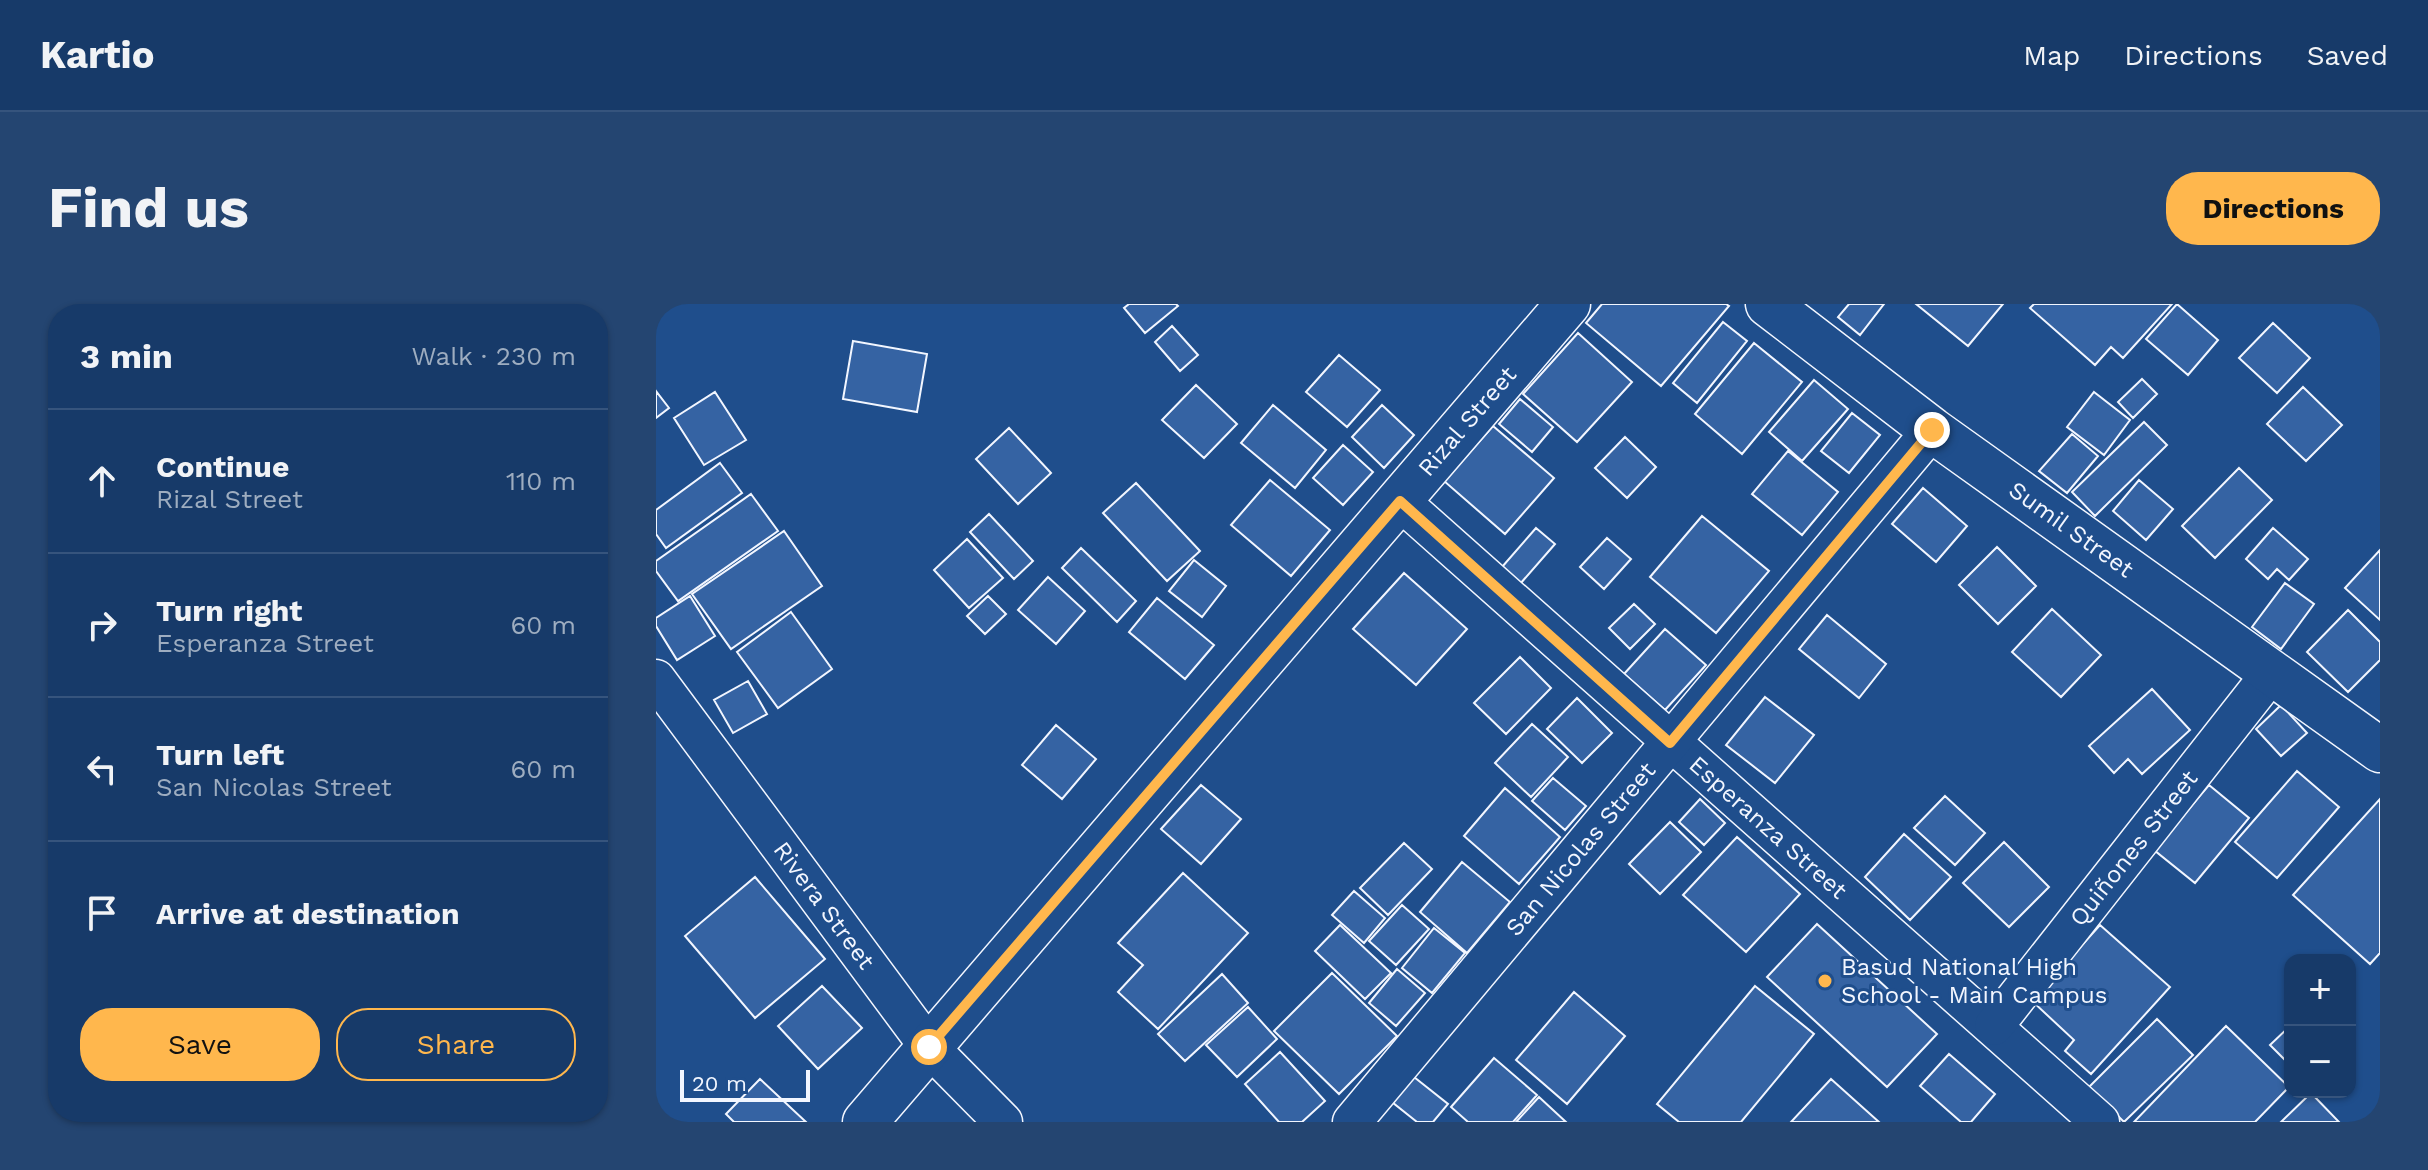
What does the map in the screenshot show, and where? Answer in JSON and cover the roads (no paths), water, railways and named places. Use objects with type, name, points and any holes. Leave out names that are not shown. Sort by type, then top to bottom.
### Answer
[{"type":"street","name":"Rizal Street","points":[[865,1122],[1568,304]]},
{"type":"street","name":"Sumil Street","points":[[1768,304],[1932,430],[2380,750]]},
{"type":"street","name":"San Nicolas Street","points":[[1352,1122],[1932,430]]},
{"type":"street","name":"Esperanza Street","points":[[1400,501],[2100,1122]]},
{"type":"street","name":"Quiñones Street","points":[[1994,1026],[2273,671]]},
{"type":"street","name":"Rivera Street","points":[[656,679],[929,1047],[1003,1122]]},
{"type":"place","name":"Basud National High School - Main Campus","points":[[1825,981]]}]
